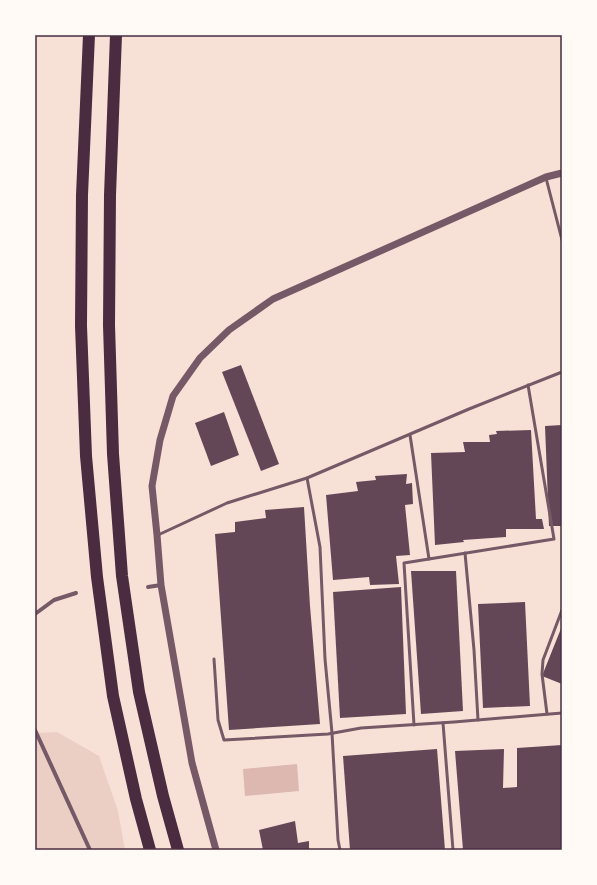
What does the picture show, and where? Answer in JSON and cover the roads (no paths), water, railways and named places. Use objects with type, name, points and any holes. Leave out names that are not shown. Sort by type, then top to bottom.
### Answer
[{"type":"highway","points":[[89,35],[82,195],[81,326],[86,456],[97,577],[113,696],[136,799],[150,850]]},
{"type":"highway","points":[[116,35],[110,195],[109,325],[113,454],[122,576],[139,692],[163,796],[178,850]]},
{"type":"street","points":[[216,850],[192,763],[161,585],[152,486],[160,440],[173,396],[200,358],[229,330],[273,299],[546,177],[562,173]]},
{"type":"street","points":[[148,587],[161,585]]},
{"type":"street","points":[[35,614],[54,600],[76,593]]},
{"type":"street","points":[[35,730],[90,850]]},
{"type":"lane","points":[[546,177],[562,240]]},
{"type":"lane","points":[[157,535],[227,503],[308,478],[469,409],[562,372]]},
{"type":"lane","points":[[414,724],[404,563],[554,539],[528,385]]},
{"type":"lane","points":[[410,435],[429,558]]},
{"type":"lane","points":[[308,478],[320,547],[325,659],[332,733],[338,840],[340,850]]},
{"type":"lane","points":[[465,553],[474,650],[478,720]]},
{"type":"lane","points":[[547,714],[542,674],[543,660],[562,610]]},
{"type":"lane","points":[[214,659],[218,720],[224,740],[332,733],[361,728],[562,713]]},
{"type":"lane","points":[[443,723],[453,850]]}]
